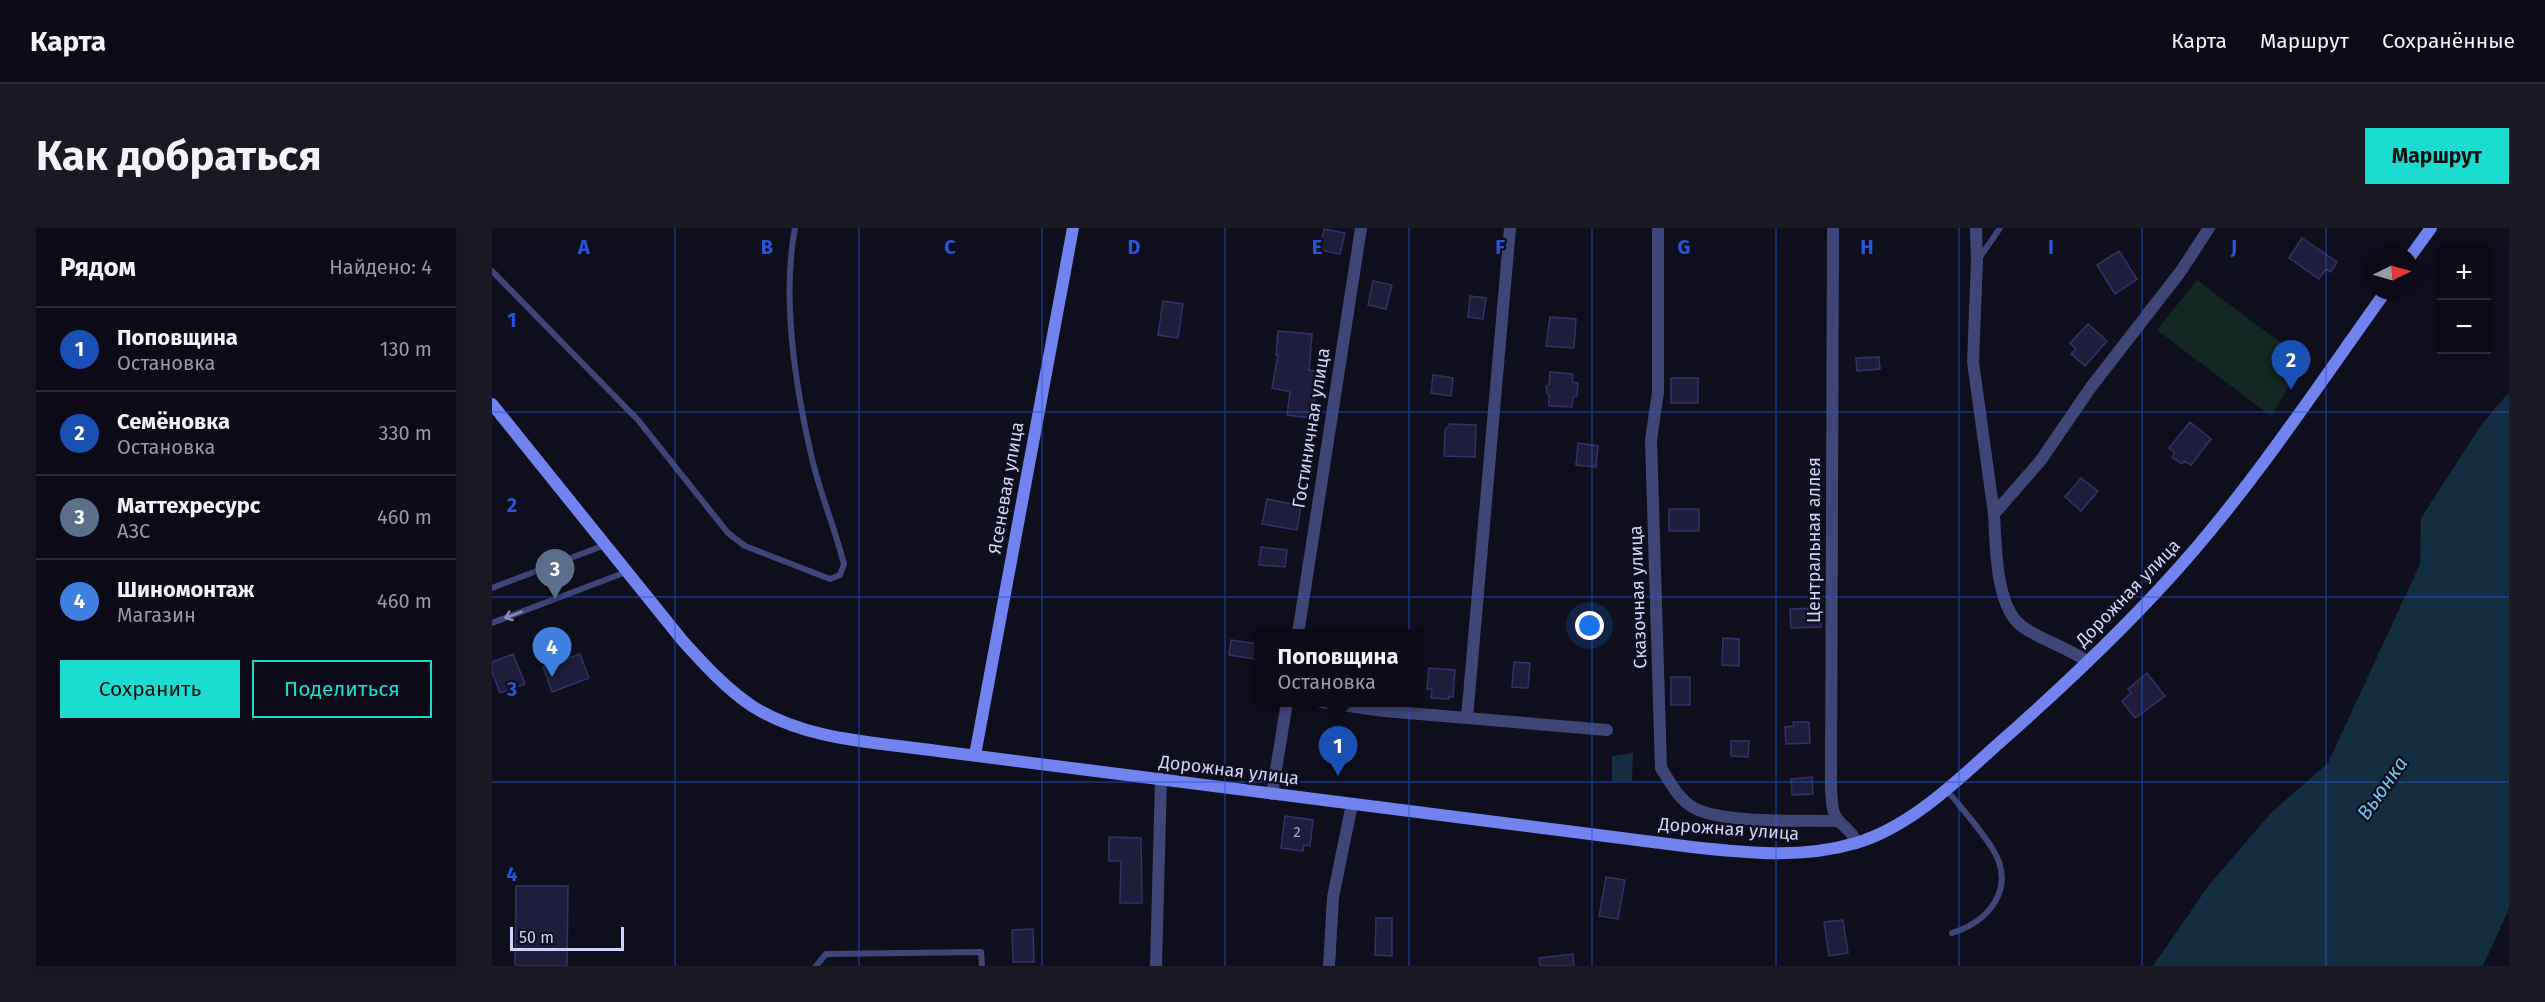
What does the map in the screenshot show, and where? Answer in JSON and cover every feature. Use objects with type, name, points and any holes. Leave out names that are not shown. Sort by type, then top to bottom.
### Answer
[{"type":"main road","name":"Ясеневая улица","points":[[975,755],[1073,228]]},
{"type":"main road","points":[[2418,246],[2431,228]]},
{"type":"main road","name":"Дорожная улица","points":[[492,404],[703,663],[737,695],[765,713],[796,727],[828,735],[1352,804],[1755,853],[1809,853],[1856,843],[1900,822],[1946,789],[2088,662],[2190,555],[2234,499],[2379,300]]},
{"type":"street","name":"Гостиничная улица","points":[[1299,629],[1361,228]]},
{"type":"street","points":[[1467,718],[1510,228]]},
{"type":"street","name":"Сказочная улица","points":[[1658,228],[1658,392],[1651,440],[1661,768],[1676,792],[1693,807],[1724,817],[1839,821]]},
{"type":"street","name":"Центральная аллея","points":[[1833,228],[1832,789],[1834,814],[1849,828],[1856,843]]},
{"type":"street","points":[[1977,228],[1972,362],[1994,514],[1999,580],[2013,619],[2024,628],[2068,648],[2088,662]]},
{"type":"street","points":[[1994,514],[2041,460],[2091,387],[2181,271],[2209,228]]},
{"type":"street","points":[[1272,794],[1286,707]]},
{"type":"street","points":[[1367,707],[1607,730]]},
{"type":"street","points":[[1156,966],[1161,779]]},
{"type":"street","points":[[1329,966],[1333,897],[1352,804]]},
{"type":"lane","points":[[492,271],[638,420],[729,533],[745,546],[830,579],[840,575],[844,564],[810,450],[798,381],[789,302],[795,228]]},
{"type":"lane","points":[[1977,261],[2000,228]]},
{"type":"lane","points":[[492,588],[605,544]]},
{"type":"lane","points":[[492,623],[627,572]]},
{"type":"lane","points":[[1946,789],[1993,848],[1999,861],[2001,874],[2000,888],[1992,909],[1975,924],[1952,933]]},
{"type":"lane","points":[[816,966],[826,954],[981,952],[982,966]]},
{"type":"green space","points":[[2197,280],[2305,361],[2271,416],[2157,330]]},
{"type":"water","name":"Вьюнка","points":[[2509,392],[2509,909],[2483,966],[2153,966],[2209,885],[2271,813],[2328,763],[2420,564],[2421,518],[2482,424]]},
{"type":"water","points":[[1633,753],[1632,781],[1612,781],[1612,756]]},
{"type":"building","points":[[1324,229],[1345,233],[1340,254],[1320,250]]},
{"type":"building","points":[[2302,238],[2337,262],[2331,272],[2326,269],[2319,279],[2289,258]]},
{"type":"building","points":[[2119,251],[2137,279],[2115,294],[2097,265]]},
{"type":"building","points":[[1373,281],[1392,285],[1386,309],[1368,305]]},
{"type":"building","points":[[1470,296],[1486,298],[1483,319],[1468,317]]},
{"type":"building","points":[[1163,301],[1183,304],[1178,338],[1158,335]]},
{"type":"building","points":[[1550,317],[1576,319],[1574,348],[1546,346]]},
{"type":"building","points":[[2088,324],[2107,341],[2085,366],[2071,354],[2076,349],[2070,343]]},
{"type":"building","points":[[1278,331],[1312,334],[1309,370],[1320,372],[1311,418],[1287,415],[1290,392],[1272,388],[1278,355],[1276,355]]},
{"type":"building","points":[[1879,357],[1880,369],[1857,371],[1856,358]]},
{"type":"building","points":[[1550,372],[1573,374],[1572,382],[1578,383],[1577,396],[1573,397],[1572,407],[1549,406],[1546,386],[1549,385]]},
{"type":"building","points":[[1433,375],[1453,378],[1451,396],[1431,393]]},
{"type":"building","points":[[1671,378],[1698,378],[1698,403],[1671,403]]},
{"type":"building","points":[[2190,422],[2211,439],[2191,465],[2184,461],[2182,464],[2172,457],[2175,453],[2169,448]]},
{"type":"building","points":[[1450,424],[1476,425],[1475,457],[1444,456],[1445,430]]},
{"type":"building","points":[[1578,443],[1598,446],[1596,467],[1576,465]]},
{"type":"building","points":[[2081,478],[2098,491],[2081,511],[2065,497]]},
{"type":"building","points":[[1267,499],[1301,506],[1297,530],[1262,524]]},
{"type":"building","points":[[1669,509],[1699,509],[1699,531],[1669,531]]},
{"type":"building","points":[[1261,547],[1287,550],[1285,567],[1259,565]]},
{"type":"building","points":[[1820,608],[1821,627],[1791,628],[1790,609]]},
{"type":"building","points":[[1723,638],[1739,639],[1739,666],[1722,665]]},
{"type":"building","points":[[1231,640],[1254,644],[1254,659],[1229,655]]},
{"type":"building","points":[[513,654],[525,684],[500,693],[492,672],[492,662]]},
{"type":"building","points":[[580,654],[589,678],[552,692],[543,667]]},
{"type":"building","points":[[1514,662],[1530,663],[1528,688],[1512,687]]},
{"type":"building","points":[[1429,668],[1455,670],[1453,697],[1449,696],[1449,699],[1431,698],[1432,689],[1427,689]]},
{"type":"building","points":[[2147,673],[2165,696],[2135,718],[2122,701],[2131,693],[2128,689]]},
{"type":"building","points":[[1671,677],[1690,677],[1690,705],[1671,705]]},
{"type":"building","points":[[1793,722],[1809,722],[1810,743],[1786,744],[1785,727],[1794,726]]},
{"type":"building","points":[[1731,741],[1749,741],[1748,757],[1731,756]]},
{"type":"building","points":[[1812,777],[1813,794],[1792,795],[1791,779]]},
{"type":"building","points":[[1285,816],[1313,820],[1310,846],[1304,845],[1303,851],[1281,848]]},
{"type":"building","points":[[1109,837],[1141,838],[1142,903],[1120,903],[1121,861],[1109,861]]},
{"type":"building","points":[[1606,877],[1625,880],[1618,919],[1599,916]]},
{"type":"building","points":[[516,886],[568,886],[567,966],[515,966]]},
{"type":"building","points":[[1376,918],[1392,918],[1392,956],[1375,955]]},
{"type":"building","points":[[1843,920],[1848,953],[1829,956],[1824,922]]},
{"type":"building","points":[[1033,929],[1034,962],[1013,962],[1012,930]]},
{"type":"building","points":[[1573,954],[1574,966],[1540,966],[1539,958]]},
{"type":"place","name":"Семёновка","points":[[2291,390]]},
{"type":"place","name":"Маттехресурс","points":[[555,599]]},
{"type":"place","name":"Шиномонтаж","points":[[552,677]]},
{"type":"place","name":"Поповщина","points":[[1338,776]]}]
